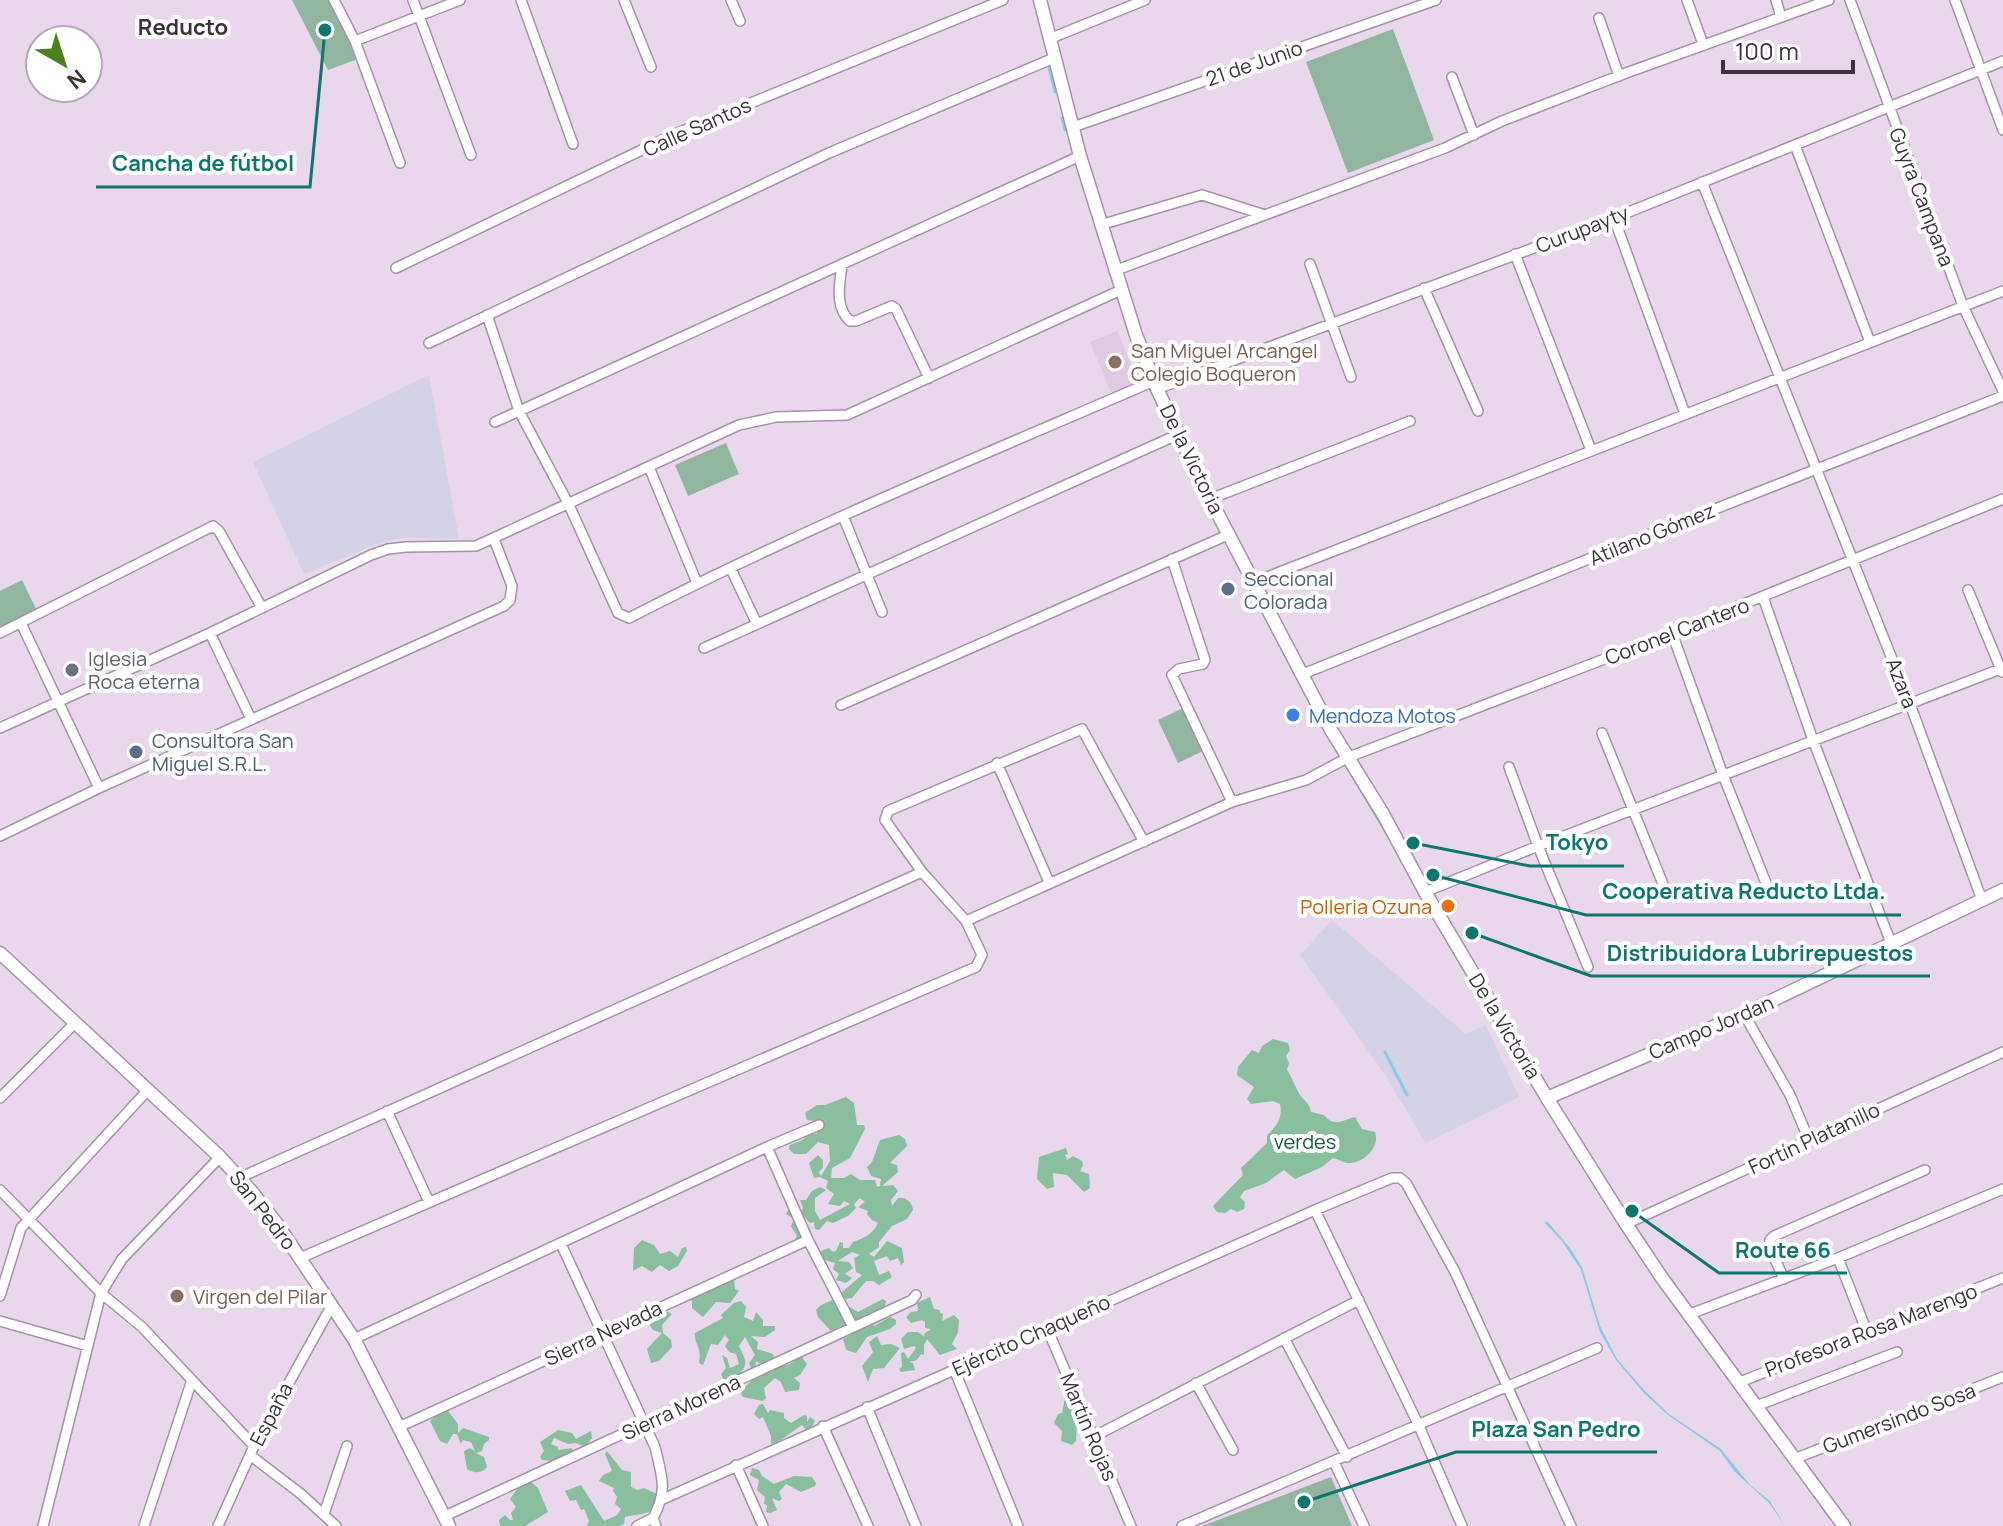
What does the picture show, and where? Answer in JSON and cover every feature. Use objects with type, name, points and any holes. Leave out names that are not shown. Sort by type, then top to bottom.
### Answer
[{"type":"main road","name":"De la Victoria","points":[[1040,0],[1100,225],[1156,385],[1210,499],[1331,730],[1547,1098],[1626,1224],[1844,1526]]},
{"type":"main road","name":"Campo Jordan","points":[[1547,1098],[1744,1014],[2003,890]]},
{"type":"main road","name":"San Pedro","points":[[0,953],[239,1178],[300,1258],[354,1339],[447,1523]]},
{"type":"street","points":[[334,0],[355,41],[400,163]]},
{"type":"street","points":[[413,0],[471,155]]},
{"type":"street","points":[[355,41],[460,0]]},
{"type":"street","points":[[521,0],[573,144]]},
{"type":"street","points":[[624,0],[651,67]]},
{"type":"street","points":[[731,0],[740,21]]},
{"type":"street","name":"Calle Santos","points":[[396,268],[675,134],[1003,0]]},
{"type":"street","points":[[1049,39],[1145,0]]},
{"type":"street","name":"21 de Junio","points":[[1073,127],[1436,0]]},
{"type":"street","points":[[1687,0],[1703,44]]},
{"type":"street","points":[[1776,0],[1781,17]]},
{"type":"street","points":[[1114,271],[1474,135],[1703,44],[1829,0]]},
{"type":"street","name":"Guyra Campana","points":[[1850,0],[1963,306],[2003,394]]},
{"type":"street","points":[[1955,0],[2003,130]]},
{"type":"street","points":[[1599,18],[1619,76]]},
{"type":"street","points":[[429,343],[829,153],[1054,58]]},
{"type":"street","name":"Curupayty","points":[[569,505],[618,613],[629,618],[843,516],[1156,385],[1614,218],[2003,61]]},
{"type":"street","points":[[1452,77],[1474,135]]},
{"type":"street","points":[[1795,145],[1870,342]]},
{"type":"street","points":[[495,422],[1080,156]]},
{"type":"street","points":[[1702,182],[1780,377]]},
{"type":"street","points":[[1100,225],[1198,195],[1265,215]]},
{"type":"street","points":[[1614,218],[1685,414]]},
{"type":"street","points":[[1515,254],[1591,450]]},
{"type":"street","points":[[842,264],[840,304],[845,317],[856,321],[892,306],[929,378]]},
{"type":"street","points":[[1310,264],[1351,377]]},
{"type":"street","points":[[1424,288],[1478,411]]},
{"type":"street","points":[[0,728],[388,549],[476,546],[739,425],[776,417],[847,415],[1121,290]]},
{"type":"street","points":[[1254,582],[2003,291]]},
{"type":"street","points":[[487,315],[519,411],[569,505]]},
{"type":"street","name":"Azara","points":[[1780,377],[1854,558],[1982,900]]},
{"type":"street","name":"Atilano Gómez","points":[[1303,674],[2003,394]]},
{"type":"street","points":[[1210,499],[1410,421]]},
{"type":"street","points":[[704,648],[1179,434]]},
{"type":"street","points":[[649,467],[697,583]]},
{"type":"street","name":"Coronel Cantero","points":[[966,921],[1232,802],[1306,780],[1349,757],[1672,633],[2003,499]]},
{"type":"street","points":[[843,516],[882,612]]},
{"type":"street","points":[[0,633],[213,526],[219,531],[262,608]]},
{"type":"street","points":[[841,705],[1230,534]]},
{"type":"street","points":[[0,836],[99,788],[504,606],[510,600],[512,586],[494,539]]},
{"type":"street","points":[[1172,559],[1205,660],[1203,664],[1179,669],[1172,675],[1232,802]]},
{"type":"street","points":[[731,569],[757,624]]},
{"type":"street","points":[[1425,892],[1813,740],[2002,670],[1968,590]]},
{"type":"street","points":[[1763,597],[1813,740],[1891,943]]},
{"type":"street","points":[[21,623],[99,788]]},
{"type":"street","points":[[210,633],[251,719]]},
{"type":"street","points":[[1672,633],[1770,893]]},
{"type":"street","points":[[300,1258],[976,967],[982,955],[966,921],[922,872],[885,820],[886,814],[997,763],[1082,729],[1144,842]]},
{"type":"street","points":[[1602,733],[1667,894]]},
{"type":"street","points":[[997,763],[1049,882]]},
{"type":"street","points":[[1509,767],[1588,967]]},
{"type":"street","points":[[239,1178],[922,872]]},
{"type":"street","points":[[1744,1014],[1790,1095],[1809,1140]]},
{"type":"street","points":[[0,1098],[74,1024]]},
{"type":"street","name":"Fortín Platanillo","points":[[1626,1224],[2003,1052]]},
{"type":"street","points":[[0,1296],[18,1232],[147,1091]]},
{"type":"street","points":[[387,1111],[429,1202]]},
{"type":"street","points":[[354,1339],[819,1125]]},
{"type":"street","points":[[767,1147],[808,1240],[853,1327]]},
{"type":"street","points":[[43,1526],[101,1293],[122,1259],[220,1157]]},
{"type":"street","points":[[1784,1279],[1769,1246],[1774,1236],[1925,1170]]},
{"type":"street","name":"Ejército Chaqueño","points":[[663,1499],[1392,1178],[1400,1178],[1406,1183],[1455,1272],[1508,1384]]},
{"type":"street","points":[[1690,1314],[1838,1258],[2003,1189]]},
{"type":"street","points":[[0,1190],[101,1293],[142,1327],[252,1450],[336,1526]]},
{"type":"street","points":[[1315,1210],[1419,1426],[1462,1526]]},
{"type":"street","name":"Sierra Nevada","points":[[399,1427],[808,1240]]},
{"type":"street","points":[[561,1244],[600,1334],[655,1447],[661,1469],[663,1499],[655,1522],[637,1526]]},
{"type":"street","points":[[1838,1258],[1867,1332]]},
{"type":"street","name":"Profesora Rosa Marengo","points":[[1740,1382],[2003,1278]]},
{"type":"street","name":"Sierra Morena","points":[[447,1523],[644,1424],[912,1300],[916,1295]]},
{"type":"street","points":[[1093,1437],[1359,1300]]},
{"type":"street","name":"España","points":[[218,1526],[252,1450],[332,1305]]},
{"type":"street","points":[[0,1321],[88,1346]]},
{"type":"street","name":"Martín Rojas","points":[[1047,1328],[1131,1526]]},
{"type":"street","points":[[1284,1338],[1347,1457]]},
{"type":"street","points":[[1182,1526],[1597,1348]]},
{"type":"street","points":[[1756,1406],[1897,1352]]},
{"type":"street","points":[[954,1369],[1018,1526]]},
{"type":"street","name":"Gumersindo Sosa","points":[[1794,1459],[2003,1377]]},
{"type":"street","points":[[144,1526],[192,1380]]},
{"type":"street","points":[[1196,1383],[1233,1450]]},
{"type":"street","points":[[1508,1384],[1571,1526]]},
{"type":"street","points":[[867,1407],[916,1526]]},
{"type":"street","points":[[823,1426],[868,1526]]},
{"type":"street","points":[[324,1514],[347,1446]]},
{"type":"street","points":[[1334,1462],[1364,1526]]},
{"type":"street","points":[[736,1465],[763,1526]]},
{"type":"shaded area","name":"San Miguel Arcangel Colegio Boqueron","points":[[1117,331],[1139,383],[1112,395],[1090,342]]},
{"type":"shaded area","points":[[429,375],[459,539],[407,537],[377,544],[304,574],[253,462]]},
{"type":"shaded area","points":[[1332,920],[1466,1034],[1486,1025],[1519,1097],[1426,1143],[1384,1073],[1300,955]]},
{"type":"green space","points":[[292,0],[330,0],[358,59],[328,70]]},
{"type":"green space","points":[[1393,29],[1434,140],[1348,173],[1306,62]]},
{"type":"green space","points":[[726,443],[739,474],[688,496],[675,465]]},
{"type":"green space","points":[[22,580],[37,611],[0,629],[0,591]]},
{"type":"green space","points":[[1185,707],[1205,750],[1178,763],[1158,720]]},
{"type":"green space","name":"verdes","points":[[1273,1039],[1288,1043],[1287,1070],[1311,1112],[1335,1122],[1355,1117],[1362,1129],[1375,1132],[1375,1144],[1364,1158],[1352,1163],[1333,1158],[1322,1167],[1295,1179],[1284,1170],[1266,1183],[1244,1191],[1240,1197],[1245,1202],[1244,1209],[1217,1212],[1213,1206],[1243,1175],[1241,1168],[1267,1143],[1267,1135],[1280,1118],[1280,1104],[1273,1101],[1251,1104],[1247,1099],[1254,1087],[1237,1075],[1238,1067],[1252,1050],[1259,1053],[1262,1046]]},
{"type":"green space","points":[[846,1097],[854,1103],[857,1125],[864,1125],[865,1129],[850,1158],[832,1168],[831,1178],[844,1178],[851,1174],[860,1180],[875,1180],[877,1187],[880,1186],[881,1179],[871,1176],[867,1167],[880,1140],[899,1135],[905,1139],[907,1146],[890,1163],[897,1165],[898,1172],[882,1186],[893,1185],[898,1191],[891,1200],[892,1206],[898,1198],[904,1198],[913,1210],[907,1219],[892,1226],[879,1242],[879,1247],[869,1254],[874,1257],[887,1241],[902,1248],[904,1262],[901,1265],[898,1258],[890,1261],[887,1256],[874,1261],[879,1275],[889,1271],[892,1277],[879,1285],[866,1281],[852,1298],[845,1299],[841,1293],[862,1275],[856,1272],[854,1258],[860,1255],[852,1252],[838,1261],[849,1262],[853,1268],[845,1274],[852,1278],[846,1283],[836,1280],[839,1274],[833,1269],[835,1263],[825,1260],[819,1263],[821,1251],[829,1248],[836,1251],[840,1242],[843,1248],[849,1248],[853,1242],[874,1230],[878,1223],[867,1214],[868,1211],[858,1207],[865,1202],[860,1198],[848,1216],[833,1223],[827,1221],[819,1230],[815,1229],[814,1222],[810,1223],[804,1217],[809,1233],[799,1241],[795,1239],[797,1236],[791,1226],[794,1219],[786,1214],[791,1204],[801,1213],[800,1200],[806,1200],[812,1191],[820,1187],[826,1190],[815,1198],[815,1211],[820,1220],[850,1204],[844,1201],[840,1206],[828,1204],[834,1194],[826,1188],[828,1181],[814,1178],[809,1163],[818,1155],[823,1160],[823,1168],[819,1172],[821,1176],[830,1161],[829,1145],[818,1142],[806,1154],[794,1154],[789,1149],[790,1145],[803,1140],[810,1132],[816,1134],[822,1126],[818,1121],[807,1120],[805,1113],[817,1105]]},
{"type":"green space","points":[[1066,1148],[1067,1160],[1073,1156],[1082,1161],[1080,1171],[1089,1174],[1090,1188],[1084,1192],[1067,1175],[1053,1173],[1054,1187],[1047,1189],[1037,1179],[1039,1157]]},
{"type":"green space","points":[[642,1240],[654,1245],[660,1254],[670,1251],[678,1257],[682,1248],[686,1247],[687,1251],[678,1266],[669,1271],[660,1265],[652,1272],[642,1266],[633,1271],[634,1248]]},
{"type":"green space","points":[[730,1278],[734,1279],[735,1289],[739,1291],[730,1303],[716,1302],[703,1317],[692,1308],[689,1299]]},
{"type":"green space","points":[[930,1297],[934,1309],[943,1314],[942,1321],[954,1315],[959,1320],[952,1344],[957,1349],[940,1355],[927,1339],[924,1355],[909,1362],[913,1363],[915,1370],[901,1372],[901,1353],[904,1352],[908,1359],[916,1348],[904,1349],[901,1339],[908,1332],[918,1332],[925,1337],[924,1334],[931,1329],[925,1328],[922,1320],[911,1323],[906,1317],[918,1311],[917,1303]]},
{"type":"green space","points":[[835,1298],[858,1312],[883,1299],[886,1301],[885,1306],[858,1321],[854,1321],[849,1311],[847,1323],[831,1331],[818,1317],[816,1310]]},
{"type":"green space","points":[[741,1301],[746,1307],[744,1317],[753,1321],[756,1312],[763,1320],[763,1326],[775,1326],[775,1330],[765,1337],[751,1336],[758,1342],[757,1349],[773,1354],[775,1360],[762,1365],[756,1361],[752,1370],[749,1363],[755,1355],[745,1337],[739,1346],[745,1366],[735,1379],[724,1380],[721,1374],[726,1368],[722,1355],[727,1358],[730,1368],[739,1364],[736,1354],[729,1352],[725,1346],[729,1340],[725,1335],[718,1345],[711,1344],[703,1365],[699,1363],[695,1333],[723,1318],[721,1315]]},
{"type":"green space","points":[[666,1311],[672,1314],[662,1325],[663,1333],[671,1340],[672,1347],[659,1361],[651,1363],[647,1349],[662,1333],[653,1330],[649,1324]]},
{"type":"green space","points":[[890,1317],[896,1320],[896,1324],[890,1329],[867,1337],[856,1353],[846,1350],[843,1339],[868,1324],[874,1326]]},
{"type":"green space","points":[[877,1336],[881,1345],[891,1344],[900,1348],[884,1368],[873,1369],[868,1382],[862,1366],[873,1352],[869,1342]]},
{"type":"green space","points":[[801,1356],[807,1364],[794,1378],[800,1383],[799,1390],[785,1392],[781,1382],[775,1378],[764,1388],[766,1398],[763,1401],[743,1397],[741,1394],[753,1379],[788,1365]]},
{"type":"green space","points":[[1069,1395],[1074,1405],[1076,1423],[1076,1441],[1072,1445],[1061,1441],[1062,1431],[1054,1423]]},
{"type":"green space","points":[[763,1404],[768,1413],[770,1410],[784,1413],[784,1418],[791,1423],[804,1415],[807,1422],[810,1417],[815,1421],[810,1430],[807,1431],[802,1425],[771,1444],[763,1417],[759,1419],[754,1414]]},
{"type":"green space","points":[[448,1411],[458,1424],[458,1433],[463,1428],[489,1437],[482,1451],[476,1453],[484,1457],[487,1467],[483,1471],[467,1469],[464,1451],[470,1448],[475,1451],[471,1442],[463,1440],[461,1444],[457,1434],[453,1434],[447,1444],[440,1441],[430,1421]]},
{"type":"green space","points":[[558,1430],[572,1433],[576,1439],[591,1431],[592,1438],[585,1447],[554,1438],[551,1444],[558,1450],[572,1448],[573,1451],[553,1461],[542,1460],[540,1457],[544,1451],[540,1442]]},
{"type":"green space","points":[[607,1451],[622,1470],[631,1472],[631,1487],[638,1490],[644,1488],[657,1494],[658,1501],[653,1510],[625,1517],[624,1524],[619,1526],[587,1526],[589,1521],[584,1509],[581,1510],[576,1500],[570,1501],[565,1491],[581,1485],[604,1521],[617,1515],[621,1509],[615,1504],[617,1497],[614,1488],[599,1481],[612,1471],[605,1454]]},
{"type":"green space","points":[[752,1468],[759,1470],[774,1484],[794,1476],[812,1477],[816,1483],[801,1492],[786,1484],[779,1492],[782,1499],[772,1498],[777,1510],[770,1513],[766,1512],[765,1497],[757,1490],[759,1480],[750,1475]]},
{"type":"green space","points":[[1331,1477],[1352,1526],[1202,1526]]},
{"type":"green space","points":[[530,1481],[538,1488],[548,1512],[525,1526],[500,1526],[499,1520],[505,1515],[513,1520],[511,1513],[516,1507],[510,1499],[518,1488]]},
{"type":"water","points":[[1547,1221],[1582,1267],[1600,1326],[1617,1359],[1669,1414],[1721,1449],[1750,1485],[1770,1501],[1785,1526],[1769,1503],[1734,1471],[1720,1451],[1668,1415],[1644,1393],[1616,1360],[1600,1332],[1581,1270],[1562,1241],[1545,1223]]},
{"type":"waterway","points":[[1049,68],[1055,92]]},
{"type":"waterway","points":[[1062,118],[1065,130]]},
{"type":"waterway","points":[[1157,403],[1169,428]]},
{"type":"waterway","points":[[1356,782],[1391,841]]},
{"type":"waterway","points":[[1385,1052],[1407,1095]]},
{"type":"waterway","points":[[1821,1505],[1830,1518]]},
{"type":"place","name":"Cancha de fútbol","points":[[325,30]]},
{"type":"place","name":"San Miguel Arcangel Colegio Boqueron","points":[[1115,362]]},
{"type":"place","name":"Seccional Colorada","points":[[1228,589]]},
{"type":"place","name":"Iglesia Roca eterna","points":[[72,670]]},
{"type":"place","name":"Mendoza Motos","points":[[1293,715]]},
{"type":"place","name":"Consultora San Miguel S.R.L.","points":[[136,752]]},
{"type":"place","name":"Tokyo","points":[[1413,843]]},
{"type":"place","name":"Cooperativa Reducto Ltda.","points":[[1433,875]]},
{"type":"place","name":"Polleria Ozuna","points":[[1448,906]]},
{"type":"place","name":"Distribuidora Lubrirepuestos","points":[[1472,933]]},
{"type":"place","name":"Route 66","points":[[1632,1211]]},
{"type":"place","name":"Virgen del Pilar","points":[[177,1296]]},
{"type":"place","name":"Plaza San Pedro","points":[[1304,1502]]},
{"type":"district","name":"Reducto","points":[[183,27]]}]
